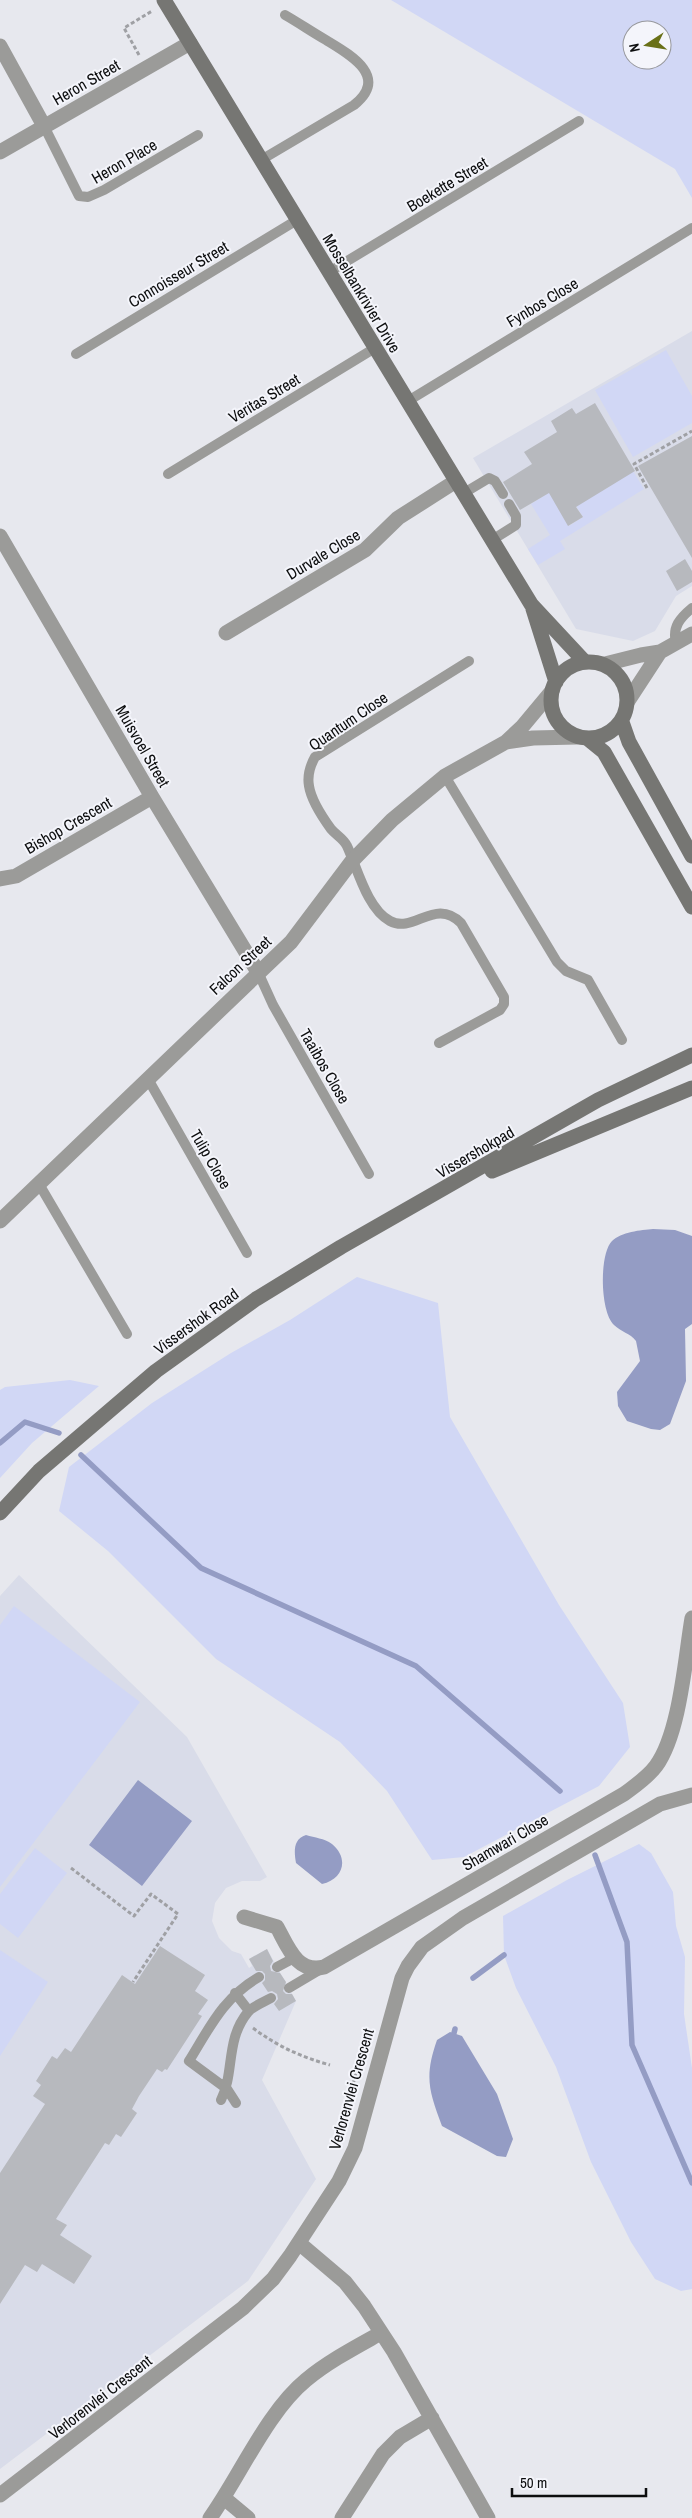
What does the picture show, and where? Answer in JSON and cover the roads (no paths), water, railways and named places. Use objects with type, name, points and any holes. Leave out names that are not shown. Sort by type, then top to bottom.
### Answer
[{"type":"street","name":"Mosselbankrivier Drive","points":[[159,5],[190,43],[531,604],[585,662]]},
{"type":"street","name":"Heron Street","points":[[0,152],[190,43]]},
{"type":"street","points":[[0,46],[44,126]]},
{"type":"street","name":"Durvale Close","points":[[226,633],[365,550],[398,518],[460,487]]},
{"type":"street","name":"Muisvoel Street","points":[[0,536],[152,797],[258,972]]},
{"type":"street","name":"Mosselbankrivier Drive","points":[[531,604],[554,686]]},
{"type":"street","points":[[692,634],[660,652],[604,664],[585,662],[571,666],[554,686],[552,711],[566,731],[583,738],[604,752],[692,907]]},
{"type":"street","points":[[583,738],[601,737],[613,731],[622,722],[628,701],[660,652]]},
{"type":"street","points":[[604,664],[622,680],[628,701]]},
{"type":"street","name":"Falcon Street","points":[[0,1221],[302,930],[352,861],[392,820],[446,776],[506,742],[522,727],[554,686]]},
{"type":"street","points":[[622,722],[629,742],[692,856]]},
{"type":"street","name":"Falcon Street","points":[[506,742],[533,738],[583,738]]},
{"type":"street","name":"Bishop Crescent","points":[[0,879],[16,876],[152,797]]},
{"type":"street","name":"Vissershokpad","points":[[439,1193],[598,1100],[692,1055]]},
{"type":"street","name":"Vissershokpad","points":[[439,1193],[692,1088]]},
{"type":"street","name":"Vissershok Road","points":[[0,1513],[39,1471],[89,1428],[156,1372],[230,1317],[341,1247],[439,1193]]},
{"type":"street","name":"Shamwari Close","points":[[324,1967],[640,1783],[657,1765],[664,1752],[673,1725],[687,1675],[692,1618]]},
{"type":"street","name":"Verlorenvlei Crescent","points":[[0,2496],[244,2308],[273,2279],[339,2181],[355,2148],[402,1978],[415,1955],[431,1939],[463,1918],[652,1809],[672,1799],[692,1796]]},
{"type":"street","points":[[244,1917],[277,1927],[298,1963],[311,1969],[324,1967]]},
{"type":"street","points":[[299,2243],[345,2282],[381,2333],[432,2418],[488,2518]]},
{"type":"street","points":[[210,2518],[284,2403],[300,2386],[338,2358],[381,2333]]},
{"type":"street","points":[[342,2518],[383,2454],[400,2436],[432,2418]]},
{"type":"street","points":[[224,2498],[248,2518]]},
{"type":"lane","points":[[261,160],[354,105],[364,95],[368,82],[364,68],[354,57],[285,15]]},
{"type":"lane","name":"Boekette Street","points":[[329,272],[579,121]]},
{"type":"lane","name":"Heron Place","points":[[44,126],[79,196],[83,197],[88,197],[104,190],[198,135]]},
{"type":"lane","name":"Connoisseur Street","points":[[76,354],[297,220]]},
{"type":"lane","name":"Fynbos Close","points":[[408,401],[692,228]]},
{"type":"lane","name":"Veritas Street","points":[[168,474],[376,348]]},
{"type":"lane","points":[[460,487],[489,478],[495,481],[503,494]]},
{"type":"lane","points":[[492,540],[516,525],[516,516],[509,504]]},
{"type":"lane","points":[[676,643],[674,636],[677,624],[692,608]]},
{"type":"lane","name":"Quantum Close","points":[[439,1044],[500,1010],[504,997],[461,922],[454,916],[438,913],[410,922],[390,921],[381,914],[358,878],[346,844],[332,830],[309,788],[308,775],[315,757],[469,662]]},
{"type":"lane","points":[[446,776],[557,962],[566,971],[588,980],[622,1040]]},
{"type":"lane","name":"Taaibos Close","points":[[258,972],[273,1005],[369,1174]]},
{"type":"lane","name":"Tulip Close","points":[[148,1079],[247,1253]]},
{"type":"lane","points":[[38,1184],[127,1334]]},
{"type":"lane","points":[[277,1967],[294,1958]]},
{"type":"lane","points":[[289,1988],[324,1967]]},
{"type":"lane","points":[[236,2103],[227,2089],[189,2061],[214,2020],[235,1993],[259,1977]]},
{"type":"lane","points":[[235,1993],[249,2011]]},
{"type":"lane","points":[[221,2100],[227,2089],[232,2044],[249,2011],[271,1998]]},
{"type":"waterway","points":[[0,1443],[25,1422],[59,1433]]},
{"type":"waterway","points":[[81,1455],[201,1568],[416,1666],[560,1791]]},
{"type":"waterway","points":[[595,1855],[627,1942],[632,2045],[692,2183]]},
{"type":"waterway","points":[[473,1978],[504,1955]]},
{"type":"waterway","points":[[454,2033],[455,2029]]}]
